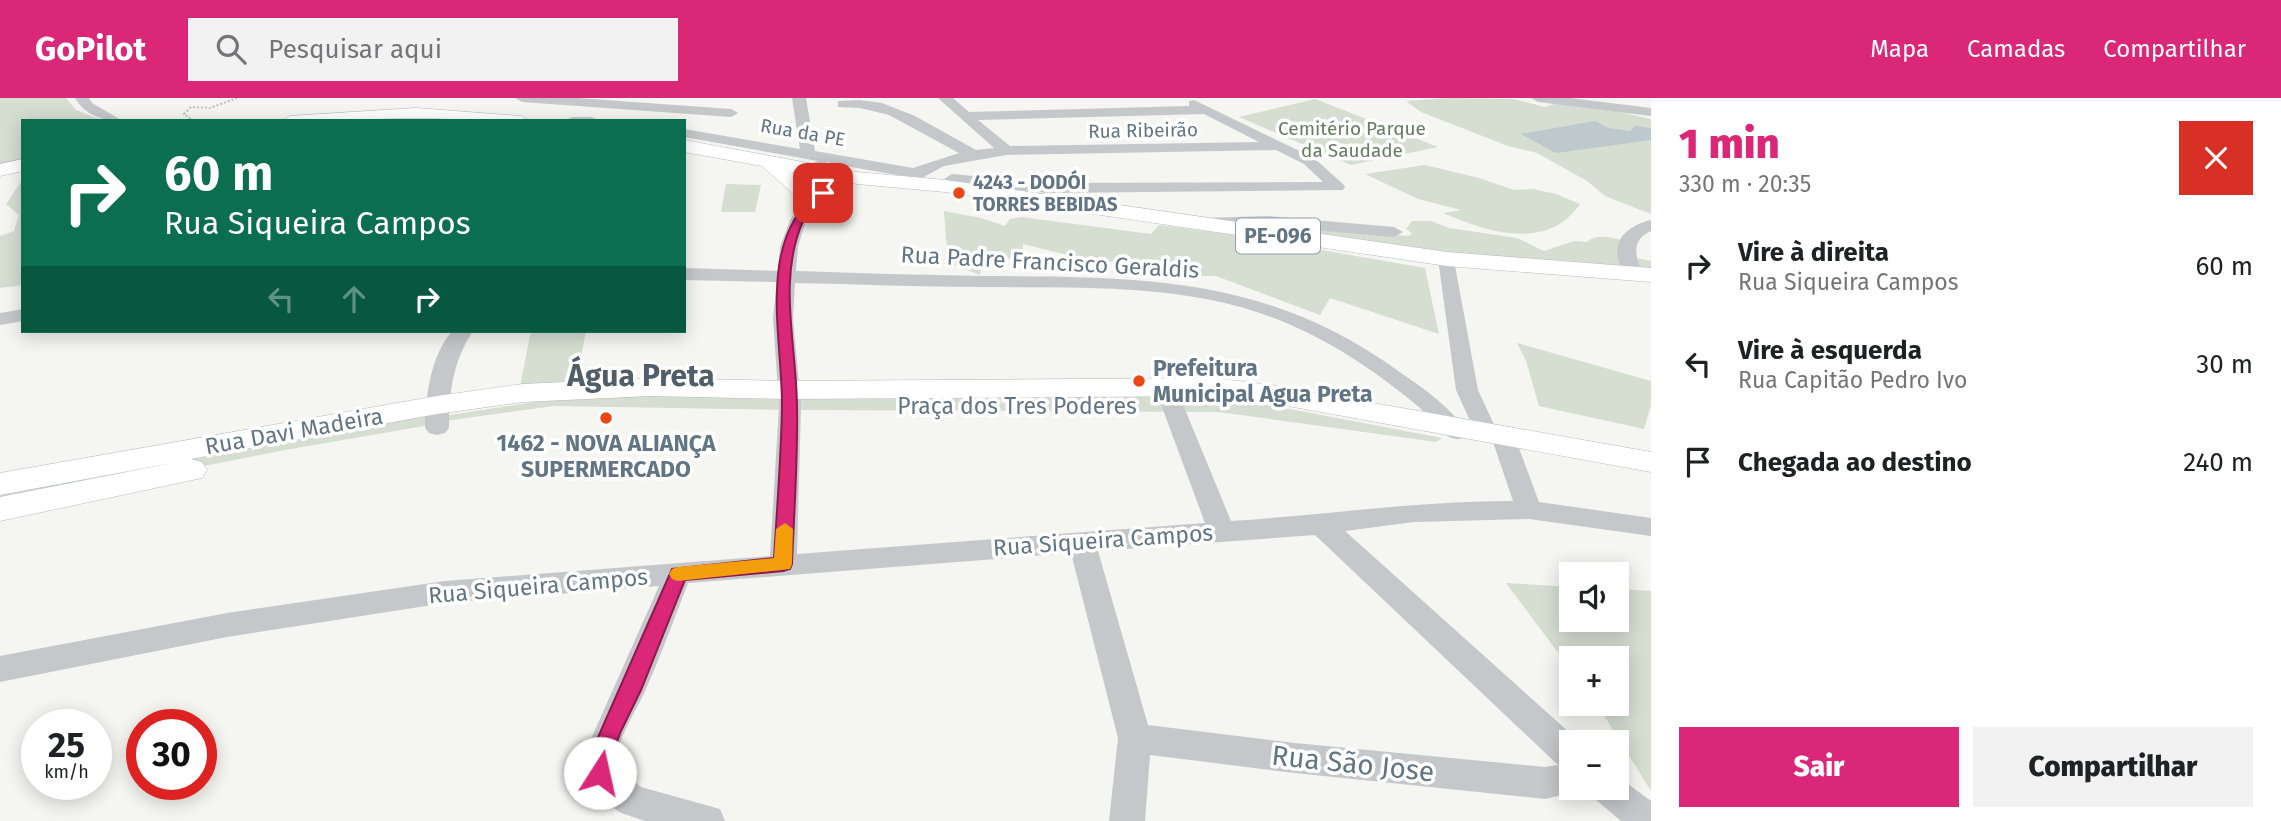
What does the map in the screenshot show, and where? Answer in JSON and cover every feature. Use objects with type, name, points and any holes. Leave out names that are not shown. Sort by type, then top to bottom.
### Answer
[{"type":"main road","points":[[322,119],[416,113],[508,119]]},
{"type":"main road","name":"PE-096","points":[[686,146],[738,147],[765,155],[904,179],[949,183],[1192,224],[1447,259],[1642,274]]},
{"type":"main road","name":"PE-096","points":[[738,147],[768,161],[824,166]]},
{"type":"main road","points":[[768,161],[812,197],[843,187],[904,179]]},
{"type":"main road","points":[[0,170],[21,165]]},
{"type":"main road","name":"Praça dos Tres Poderes","points":[[790,398],[1215,387],[1277,395],[1474,432]]},
{"type":"main road","name":"Rua Davi Madeira","points":[[0,509],[287,452],[523,393],[590,389],[790,398]]},
{"type":"main road","points":[[437,416],[584,404],[790,398]]},
{"type":"main road","name":"Praça dos Tres Poderes","points":[[790,398],[1226,409],[1474,432]]},
{"type":"main road","name":"Rua Davi Madeira","points":[[0,484],[437,416]]},
{"type":"main road","points":[[1474,432],[1651,462]]},
{"type":"street","points":[[82,98],[87,106],[111,119]]},
{"type":"street","points":[[501,118],[521,98],[731,113]]},
{"type":"street","points":[[734,98],[731,113],[738,147]]},
{"type":"street","points":[[783,564],[790,398],[783,318],[785,276],[792,235],[812,197],[824,166],[806,130],[799,98]]},
{"type":"street","points":[[945,98],[1006,151]]},
{"type":"street","points":[[949,183],[1047,188],[1337,187],[1309,161],[1181,98]]},
{"type":"street","points":[[1538,98],[1651,112]]},
{"type":"street","points":[[843,104],[865,103],[900,116],[971,154],[949,183]]},
{"type":"street","points":[[964,117],[1208,110]]},
{"type":"street","name":"Rua da PE","points":[[686,133],[738,147]]},
{"type":"street","name":"Rua Ribeirão","points":[[904,179],[971,154],[1281,146]]},
{"type":"street","name":"Rua da PE","points":[[824,166],[904,179]]},
{"type":"street","points":[[1192,224],[1268,222],[1394,232]]},
{"type":"street","points":[[1642,274],[1625,256],[1626,246],[1631,236],[1641,227],[1651,225]]},
{"type":"street","points":[[1447,259],[1474,432],[1529,510]]},
{"type":"street","name":"Rua Padre Francisco Geraldis","points":[[686,274],[1119,286],[1194,291],[1229,298],[1270,310],[1322,332],[1474,432]]},
{"type":"street","points":[[0,319],[21,315]]},
{"type":"street","points":[[437,416],[452,344],[461,333]]},
{"type":"street","points":[[1173,407],[1222,531]]},
{"type":"street","points":[[1321,525],[1414,513],[1529,510],[1648,527]]},
{"type":"street","points":[[1321,525],[1559,744]]},
{"type":"street","name":"Rua Siqueira Campos","points":[[0,669],[227,625],[445,592],[1082,541],[1321,525]]},
{"type":"street","points":[[1082,541],[1135,738],[1127,821]]},
{"type":"street","points":[[678,573],[631,690],[610,730],[599,760],[600,773],[609,785],[633,802],[707,821]]},
{"type":"street","name":"Rua São Jose","points":[[1135,738],[1545,783],[1559,781]]},
{"type":"street","points":[[1622,800],[1648,821]]},
{"type":"path","points":[[191,119],[184,114],[191,107],[209,108],[237,98]]},
{"type":"green space","points":[[0,98],[66,98],[76,110],[99,119],[21,119],[21,161],[0,166]]},
{"type":"green space","points":[[1448,98],[1514,99],[1545,107],[1554,104],[1606,109],[1651,119],[1651,214],[1605,196],[1587,181],[1537,153],[1508,146],[1421,112],[1406,101]]},
{"type":"green space","name":"Cemitério Parque da Saudade","points":[[1315,99],[1438,147],[1351,165],[1239,117]]},
{"type":"green space","points":[[1425,165],[1514,190],[1533,189],[1556,194],[1580,204],[1566,219],[1551,228],[1516,234],[1478,226],[1443,213],[1461,210],[1418,199],[1365,174]]},
{"type":"green space","points":[[21,182],[21,285],[0,288],[0,236],[14,231],[19,215],[6,204]]},
{"type":"green space","points":[[726,184],[761,185],[755,212],[721,212]]},
{"type":"green space","points":[[944,211],[1005,226],[1010,219],[1021,217],[1151,234],[1159,225],[1229,234],[1425,268],[1439,334],[1330,298],[1320,315],[1216,276],[1183,276],[1138,265],[1075,257],[1023,244],[1022,259],[982,258],[980,275],[948,262]]},
{"type":"green space","points":[[1412,221],[1431,221],[1449,228],[1517,238],[1544,251],[1574,241],[1587,242],[1597,237],[1615,238],[1633,243],[1636,258],[1651,261],[1651,274],[1587,272],[1231,226],[1271,226],[1409,236],[1412,233],[1406,229]]},
{"type":"green space","points":[[531,333],[586,333],[576,381],[564,391],[519,391]]},
{"type":"green space","points":[[1517,343],[1651,381],[1651,405],[1644,429],[1539,406],[1526,361]]},
{"type":"green space","points":[[580,395],[784,396],[786,410],[554,406],[444,421],[443,416]]},
{"type":"green space","points":[[798,396],[1211,397],[1258,403],[1442,438],[1436,442],[1219,412],[799,410]]},
{"type":"green space","points":[[432,409],[430,425],[285,450],[0,506],[0,486]]},
{"type":"green space","points":[[1506,583],[1559,586],[1559,632],[1629,632],[1629,590],[1651,591],[1651,791],[1629,756],[1629,730],[1613,730],[1604,716],[1629,716],[1629,646],[1559,646],[1559,654]]},
{"type":"shaded area","points":[[1595,121],[1609,128],[1630,131],[1635,126],[1651,128],[1651,140],[1556,153],[1521,134]]},
{"type":"slow traffic","points":[[678,574],[783,564],[785,529]]},
{"type":"place","name":"4243 - DODÓI TORRES BEBIDAS","points":[[959,193]]},
{"type":"place","name":"Prefeitura Municipal Agua Preta","points":[[1139,381]]},
{"type":"place","name":"1462 - NOVA ALIANÇA SUPERMERCADO","points":[[606,418]]},
{"type":"district","name":"Água Preta","points":[[641,376]]},
{"type":"route","points":[[600,773],[599,760],[610,730],[631,690],[678,573],[783,564],[790,406],[783,318],[785,276],[789,247],[798,220],[808,205],[823,193]]}]
